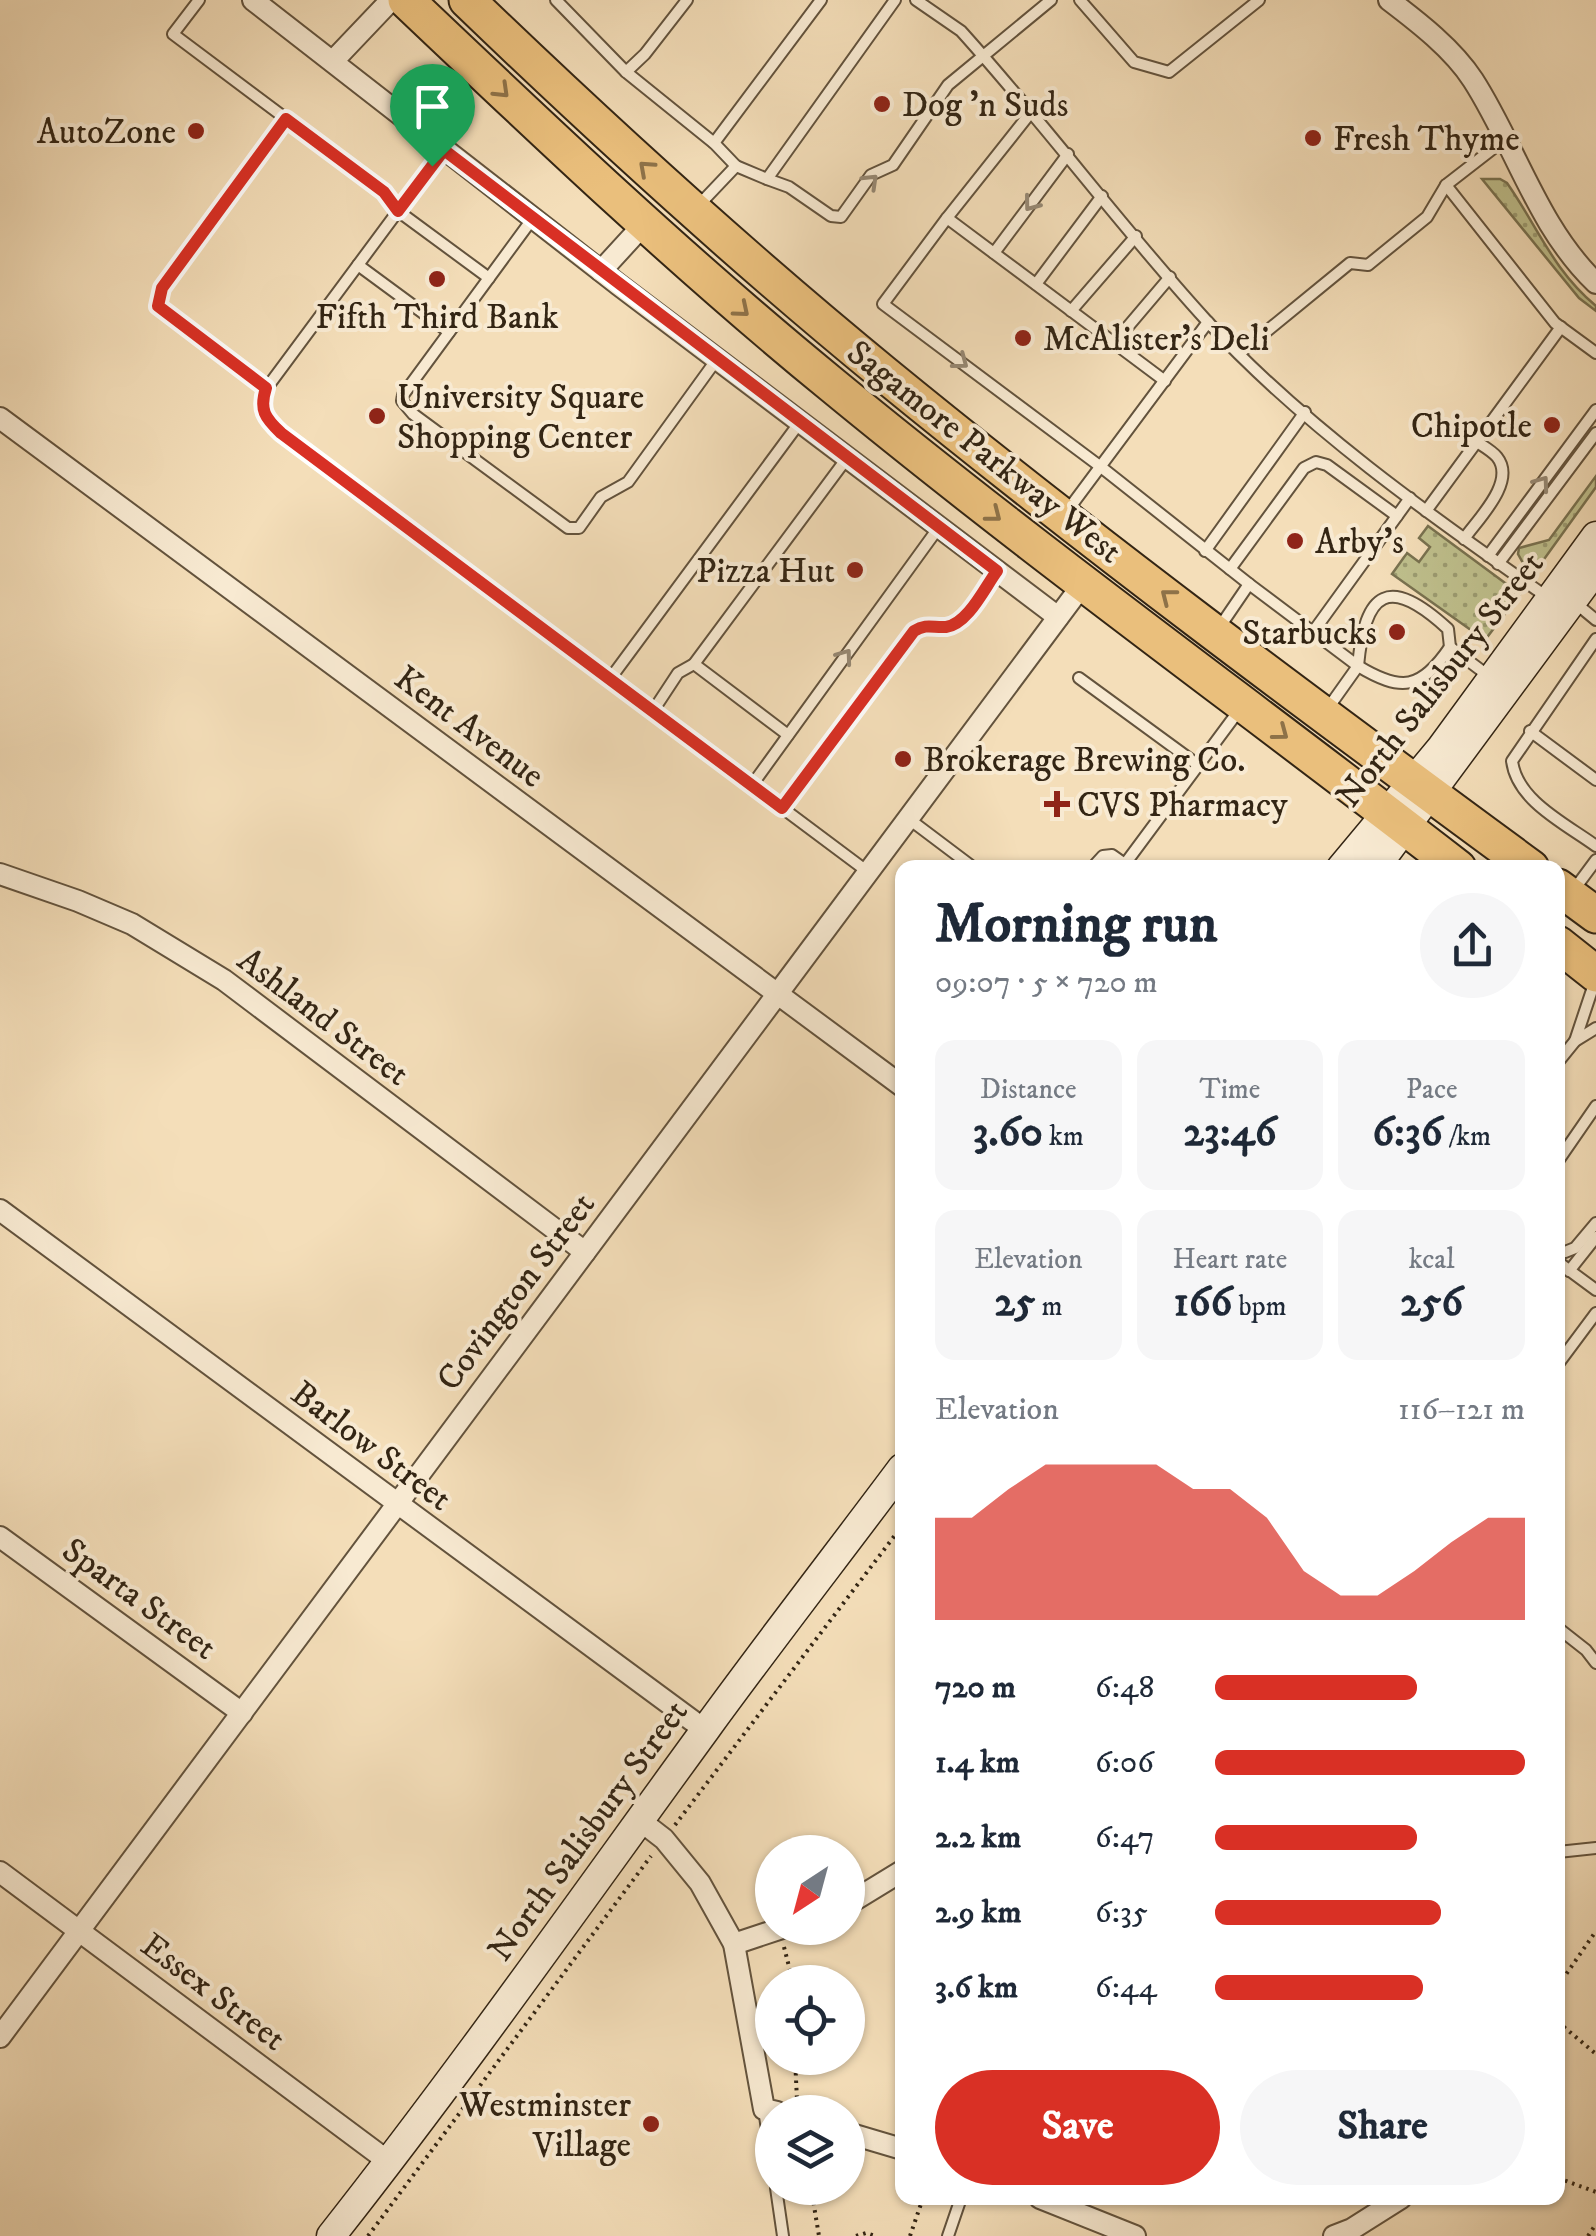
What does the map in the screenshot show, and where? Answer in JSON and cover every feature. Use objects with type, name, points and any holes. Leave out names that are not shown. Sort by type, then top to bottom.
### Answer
[{"type":"highway","name":"Sagamore Parkway West","points":[[406,0],[644,224],[831,384],[1082,584],[1448,860]]},
{"type":"highway","name":"Sagamore Parkway West","points":[[467,0],[587,115],[882,373],[1215,633],[1520,860]]},
{"type":"highway","points":[[1565,950],[1596,974]]},
{"type":"street","points":[[253,0],[532,218],[1058,617]]},
{"type":"street","points":[[334,60],[391,0]]},
{"type":"street","points":[[1390,0],[1420,24],[1471,77],[1574,260],[1596,283]]},
{"type":"street","points":[[602,271],[644,224]]},
{"type":"street","name":"Kent Avenue","points":[[0,418],[895,1081]]},
{"type":"street","name":"North Salisbury Street","points":[[1350,860],[1396,820],[1422,788],[1561,600],[1596,536]]},
{"type":"street","name":"North Salisbury Street","points":[[1422,788],[1494,679],[1561,600],[1596,569]]},
{"type":"street","name":"Covington Street","points":[[0,2037],[1082,584]]},
{"type":"street","name":"North Salisbury Street","points":[[1378,860],[1396,820]]},
{"type":"street","name":"Ashland Street","points":[[0,874],[132,924],[224,980],[585,1252]]},
{"type":"street","name":"Barlow Street","points":[[0,1210],[705,1730]]},
{"type":"street","name":"North Salisbury Street","points":[[330,2236],[389,2162],[895,1477]]},
{"type":"street","name":"Sparta Street","points":[[0,1536],[242,1713]]},
{"type":"street","points":[[642,1822],[664,1839],[700,1883],[734,1944],[767,2095]]},
{"type":"street","name":"Essex Street","points":[[0,1872],[389,2162]]},
{"type":"street","points":[[865,1894],[895,1875]]},
{"type":"street","points":[[734,1944],[755,1941]]},
{"type":"street","points":[[865,2138],[895,2148]]},
{"type":"street","points":[[1058,2205],[1135,2236]]},
{"type":"street","points":[[1334,2236],[1390,2205]]},
{"type":"lane","points":[[199,0],[173,34],[384,192],[398,211],[489,278]]},
{"type":"lane","points":[[556,0],[626,72],[714,143],[736,166],[789,187],[831,216],[842,217],[872,174],[893,165],[948,85],[1050,0]]},
{"type":"lane","points":[[626,72],[687,0]]},
{"type":"lane","points":[[714,143],[822,0]]},
{"type":"lane","points":[[767,179],[895,0]]},
{"type":"lane","points":[[916,0],[962,31],[1208,322],[1304,412],[1493,560],[1596,620]]},
{"type":"lane","points":[[1080,0],[1134,62],[1169,72],[1259,0]]},
{"type":"lane","points":[[1032,111],[883,304],[1102,467],[1358,666],[1384,682],[1404,686],[1428,674],[1450,647],[1448,629],[1404,598],[1389,596],[1377,602],[1362,628],[1358,666],[1324,714]]},
{"type":"lane","points":[[266,388],[165,314],[158,306],[158,298],[286,119]]},
{"type":"lane","points":[[1240,353],[1350,264],[1368,265],[1427,218],[1446,185],[1504,140]]},
{"type":"lane","points":[[444,150],[266,388],[261,406],[266,419],[868,872]]},
{"type":"lane","points":[[994,253],[1068,154]]},
{"type":"lane","points":[[694,210],[736,166]]},
{"type":"lane","points":[[1446,185],[1562,327],[1596,353]]},
{"type":"lane","points":[[1036,284],[1102,196]]},
{"type":"lane","points":[[532,218],[403,394],[406,409],[568,528],[579,528],[601,497],[628,482],[717,359]]},
{"type":"lane","points":[[947,218],[1164,381]]},
{"type":"lane","points":[[1071,311],[1136,236]]},
{"type":"lane","points":[[358,265],[449,332]]},
{"type":"lane","points":[[1114,343],[1170,276]]},
{"type":"lane","points":[[1064,515],[1208,322]]},
{"type":"lane","points":[[1426,510],[1562,327]]},
{"type":"lane","points":[[1493,560],[1596,410]]},
{"type":"lane","points":[[1206,551],[1304,412]]},
{"type":"lane","points":[[610,680],[800,422]]},
{"type":"lane","points":[[1493,560],[1596,433]]},
{"type":"lane","points":[[1464,538],[1500,489],[1502,471],[1498,458],[1477,442]]},
{"type":"lane","points":[[653,711],[678,673],[694,664],[847,458]]},
{"type":"lane","points":[[1230,569],[1304,468],[1316,462],[1327,465],[1397,516]]},
{"type":"lane","points":[[1313,632],[1410,498]]},
{"type":"lane","points":[[752,785],[938,527]]},
{"type":"lane","points":[[782,808],[914,631],[930,624],[944,627],[962,620],[998,570]]},
{"type":"lane","points":[[1215,633],[1250,584]]},
{"type":"lane","points":[[1596,640],[1512,761],[1514,776],[1525,793],[1596,846]]},
{"type":"lane","points":[[1450,647],[1494,679]]},
{"type":"lane","points":[[694,664],[788,735]]},
{"type":"lane","points":[[1079,678],[1198,765]]},
{"type":"lane","points":[[1130,860],[1243,704]]},
{"type":"lane","points":[[1530,730],[1596,780]]},
{"type":"lane","points":[[908,818],[963,860]]},
{"type":"lane","points":[[1574,899],[1596,860]]},
{"type":"lane","points":[[1575,1041],[1596,974]]},
{"type":"lane","points":[[1565,1053],[1575,1041],[1596,1028]]},
{"type":"lane","points":[[1565,1151],[1596,1106]]},
{"type":"lane","points":[[1565,1252],[1575,1248],[1596,1222]]},
{"type":"lane","points":[[1569,1271],[1596,1237]]},
{"type":"lane","points":[[1565,1268],[1596,1290]]},
{"type":"lane","points":[[1565,1355],[1596,1313]]},
{"type":"lane","points":[[1565,1634],[1596,1663]]},
{"type":"lane","points":[[1565,1851],[1596,1848]]},
{"type":"lane","points":[[778,2205],[783,2236]]},
{"type":"lane","points":[[948,2236],[959,2205]]},
{"type":"path","points":[[680,1818],[895,1535]]},
{"type":"path","points":[[368,2236],[647,1862]]},
{"type":"path","points":[[1565,1976],[1596,1931]]},
{"type":"path","points":[[1565,2028],[1596,2054]]},
{"type":"path","points":[[1565,2181],[1596,2192]]},
{"type":"path","points":[[814,2205],[819,2236]]},
{"type":"path","points":[[910,2236],[921,2205]]},
{"type":"path","points":[[1588,2236],[1596,2224]]},
{"type":"path","points":[[856,2236],[875,2236]]},
{"type":"green space","points":[[1482,179],[1507,183],[1557,262],[1596,306],[1596,311],[1579,298]]},
{"type":"green space","points":[[1596,476],[1596,487],[1537,569],[1523,563],[1519,548],[1549,540]]},
{"type":"green space","points":[[1428,526],[1520,594],[1485,640],[1392,574],[1407,553],[1419,562],[1430,547],[1419,538]]},
{"type":"place","name":"Dog 'n Suds","points":[[882,104]]},
{"type":"place","name":"AutoZone","points":[[196,131]]},
{"type":"place","name":"Fresh Thyme","points":[[1313,138]]},
{"type":"place","name":"Fifth Third Bank","points":[[437,279]]},
{"type":"place","name":"McAlister's Deli","points":[[1023,338]]},
{"type":"place","name":"University Square Shopping Center","points":[[377,416]]},
{"type":"place","name":"Chipotle","points":[[1552,425]]},
{"type":"place","name":"Arby's","points":[[1295,541]]},
{"type":"place","name":"Pizza Hut","points":[[855,570]]},
{"type":"place","name":"Starbucks","points":[[1397,632]]},
{"type":"place","name":"Brokerage Brewing Co.","points":[[903,759]]},
{"type":"place","name":"CVS Pharmacy","points":[[1057,804]]},
{"type":"place","name":"Westminster Village","points":[[651,2124]]},
{"type":"route","points":[[286,119],[384,192],[398,211],[432,166],[444,150],[997,571],[962,620],[944,627],[921,626],[914,631],[782,808],[281,433],[266,419],[261,406],[266,388],[158,306],[162,288],[286,119]]}]
